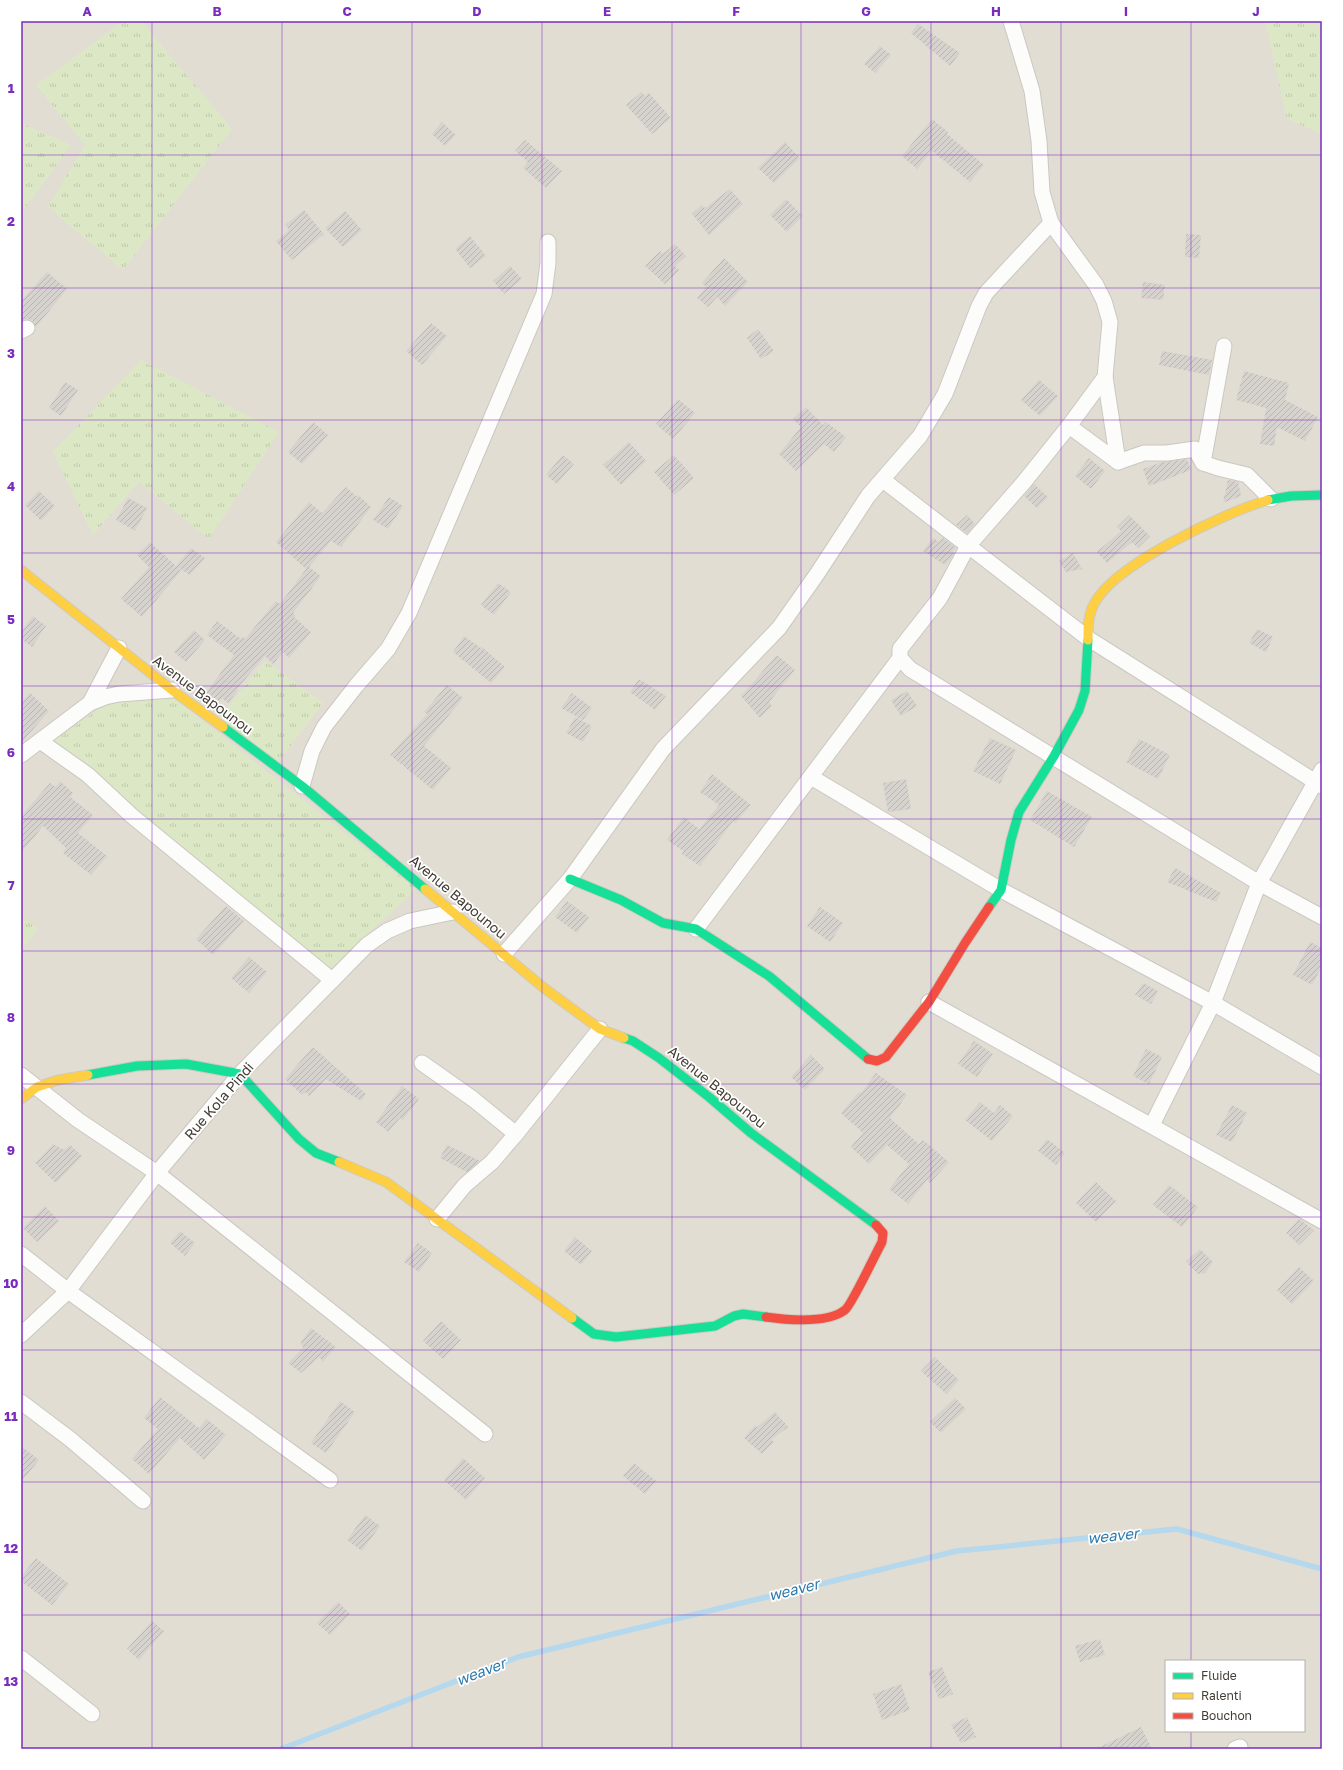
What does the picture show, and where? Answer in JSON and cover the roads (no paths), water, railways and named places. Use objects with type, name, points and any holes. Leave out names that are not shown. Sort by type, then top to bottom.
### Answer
[{"type":"street","points":[[1011,21],[1032,90],[1039,141],[1042,192],[1052,223],[1096,285],[1104,301],[1110,322],[1106,377],[1118,462]]},
{"type":"street","points":[[504,954],[570,879],[663,748],[779,628],[817,574],[868,496],[920,436],[945,394],[979,306],[986,294],[1052,223]]},
{"type":"street","points":[[302,786],[312,751],[324,727],[356,686],[388,649],[409,613],[544,294],[548,263],[548,242]]},
{"type":"street","points":[[1203,463],[1224,346]]},
{"type":"street","points":[[696,929],[900,658],[900,649],[940,598],[968,546],[1024,482],[1106,377]]},
{"type":"street","points":[[1069,426],[1118,462]]},
{"type":"street","points":[[1118,462],[1144,453],[1167,453],[1195,449],[1203,463],[1248,475],[1271,499]]},
{"type":"street","points":[[883,480],[1089,639],[1320,780],[1259,883],[1213,1003],[1152,1125]]},
{"type":"street","points":[[570,879],[621,900],[663,923],[696,929],[769,976],[868,1060],[877,1061],[886,1057],[930,1002],[965,943],[1001,890],[1011,840],[1019,812],[1054,756],[1079,710],[1086,691],[1089,616],[1094,604],[1104,589],[1133,565],[1178,539],[1250,505],[1271,499],[1291,496],[1322,495]]},
{"type":"street","name":"Avenue Bapounou","points":[[21,570],[172,690],[302,786],[544,988],[600,1029],[633,1041],[659,1058],[709,1097],[751,1133],[876,1225],[883,1233],[882,1242],[846,1310],[828,1318],[801,1320],[778,1319],[743,1314],[734,1316],[715,1326],[616,1337],[594,1334],[437,1219]]},
{"type":"street","points":[[90,703],[119,648]]},
{"type":"street","points":[[900,658],[910,669],[1259,883],[1322,917]]},
{"type":"street","points":[[21,755],[90,703],[105,697],[119,694],[172,690]]},
{"type":"street","points":[[40,741],[88,775],[132,816],[332,980]]},
{"type":"street","points":[[811,777],[1001,890],[1213,1003],[1322,1067]]},
{"type":"street","name":"Rue Kola Pindi","points":[[21,1335],[68,1291],[157,1173],[240,1074],[367,945],[387,931],[410,921],[453,912]]},
{"type":"street","points":[[930,1002],[1322,1221]]},
{"type":"street","points":[[21,1099],[37,1087],[58,1080],[94,1073],[162,1064],[186,1064],[240,1074],[299,1139],[316,1152],[386,1182],[437,1219],[465,1186],[492,1162],[600,1029]]},
{"type":"street","points":[[422,1063],[473,1099],[516,1134]]},
{"type":"street","points":[[21,1075],[78,1120],[157,1173],[485,1434]]},
{"type":"street","points":[[21,1254],[68,1291],[330,1480]]},
{"type":"street","points":[[21,1402],[70,1439],[143,1501]]},
{"type":"street","points":[[21,1658],[92,1714]]},
{"type":"waterway","name":"weaver","points":[[281,1749],[518,1657],[957,1551],[1177,1529],[1322,1569]]}]
